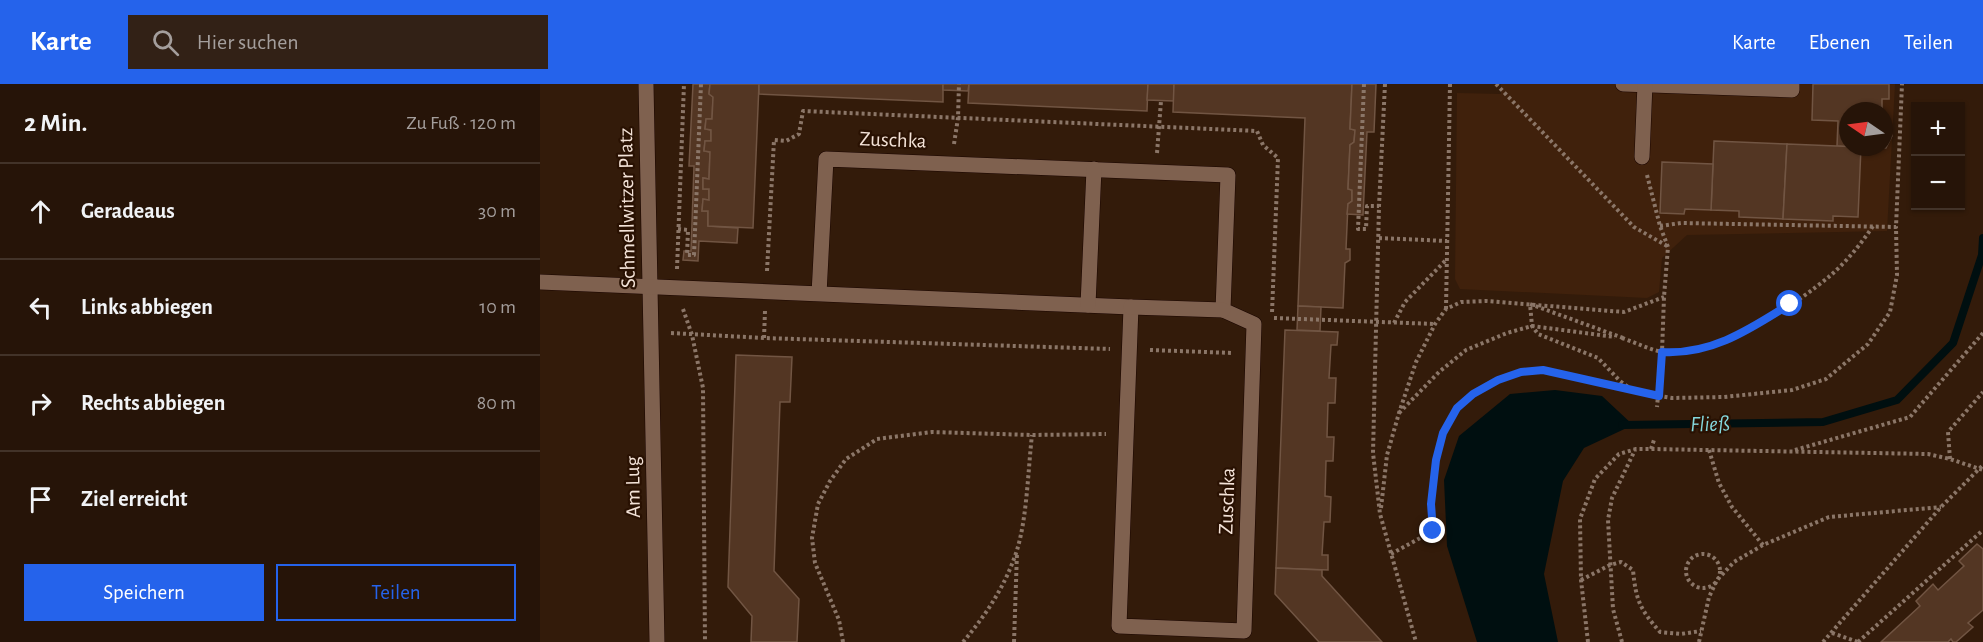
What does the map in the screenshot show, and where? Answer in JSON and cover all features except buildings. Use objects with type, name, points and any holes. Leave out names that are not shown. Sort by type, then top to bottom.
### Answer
[{"type":"street","name":"Schmellwitzer Platz","points":[[646,84],[650,331]]},
{"type":"street","points":[[1623,84],[1792,90],[1792,84]]},
{"type":"street","points":[[1642,157],[1645,84]]},
{"type":"street","name":"Zuschka","points":[[819,294],[825,159],[1228,175],[1223,310],[1254,324],[1244,631],[1119,626],[1131,307]]},
{"type":"street","points":[[1088,305],[1094,169]]},
{"type":"street","points":[[540,282],[1223,310]]},
{"type":"street","name":"Am Lug","points":[[650,331],[657,642]]},
{"type":"path","points":[[684,84],[676,288],[692,334],[703,388],[705,642]]},
{"type":"path","points":[[678,229],[688,230],[687,255],[694,255],[701,84]]},
{"type":"path","points":[[951,164],[958,118],[959,84]]},
{"type":"path","points":[[1364,84],[1358,229],[1366,229],[1367,206],[1379,206]]},
{"type":"path","points":[[1385,84],[1379,206],[1373,453],[1380,514],[1416,642]]},
{"type":"path","points":[[1446,309],[1450,84]]},
{"type":"path","points":[[1496,84],[1634,227],[1668,246]]},
{"type":"path","points":[[1391,554],[1433,531],[1431,504],[1436,460],[1443,433],[1457,408],[1473,394],[1506,377],[1521,372],[1543,370],[1612,384],[1635,392],[1672,398],[1724,397],[1792,390],[1826,379],[1868,344],[1890,312],[1897,275],[1896,227],[1902,84]]},
{"type":"path","points":[[1156,172],[1161,100]]},
{"type":"path","points":[[1642,157],[1660,226],[1668,246],[1657,407]]},
{"type":"path","points":[[1660,226],[1681,223],[1896,227]]},
{"type":"path","points":[[1530,304],[1662,352],[1677,353],[1708,347],[1742,334],[1831,275],[1859,247],[1873,226]]},
{"type":"path","points":[[1378,238],[1447,241]]},
{"type":"path","points":[[1395,323],[1405,302],[1447,259]]},
{"type":"path","points":[[1380,514],[1387,455],[1399,414],[1416,362],[1435,324],[1446,309],[1461,302],[1486,301],[1624,312],[1664,297]]},
{"type":"path","points":[[1530,304],[1532,326],[1538,334],[1599,358],[1620,381],[1635,392]]},
{"type":"path","points":[[1271,318],[1435,324]]},
{"type":"path","points":[[1399,414],[1439,372],[1466,350],[1507,333],[1532,326],[1623,339]]},
{"type":"path","points":[[650,331],[1253,354]]},
{"type":"path","points":[[1791,451],[1910,417],[1983,333]]},
{"type":"path","points":[[1950,459],[1947,432],[1983,392]]},
{"type":"path","points":[[843,642],[839,620],[815,563],[812,538],[818,504],[830,481],[846,459],[877,439],[932,432],[1032,435],[1110,434]]},
{"type":"path","points":[[1014,642],[1017,549],[1032,435]]},
{"type":"path","points":[[1651,449],[1654,440]]},
{"type":"path","points":[[1588,642],[1581,580],[1580,519],[1595,479],[1619,454],[1636,449],[1651,449],[1928,454],[1982,468]]},
{"type":"path","points":[[1622,642],[1613,609],[1608,520],[1612,498],[1636,449]]},
{"type":"path","points":[[1709,450],[1719,483],[1732,507],[1763,544]]},
{"type":"path","points":[[1823,642],[1941,507],[1982,468]]},
{"type":"path","points":[[1699,642],[1709,597],[1717,580],[1719,567],[1712,556],[1702,553],[1694,557],[1688,564],[1686,572],[1693,586],[1701,589],[1708,587],[1717,580],[1734,562],[1763,544],[1829,517],[1941,507]]},
{"type":"path","points":[[1832,633],[1858,642],[1983,530]]},
{"type":"path","points":[[963,642],[980,622],[995,598],[1017,549]]},
{"type":"path","points":[[1581,580],[1621,562],[1634,570],[1635,591],[1643,612],[1660,632],[1681,634],[1701,631]]},
{"type":"shaded area","points":[[1501,84],[1895,84],[1893,121],[1893,102],[1839,102],[1839,156],[1891,156],[1887,231],[1687,235],[1662,258],[1659,292],[1647,298],[1460,289],[1455,279],[1457,93],[1501,94]]},
{"type":"shaded area","points":[[1555,390],[1602,396],[1633,425],[1584,448],[1563,481],[1544,574],[1558,642],[1477,642],[1447,546],[1444,480],[1459,436],[1510,394]]},
{"type":"waterway","name":"Fließ","points":[[1622,425],[1823,422],[1897,400],[1953,343],[1982,255],[1983,238]]},
{"type":"route","points":[[1433,531],[1431,504],[1436,460],[1443,433],[1457,408],[1473,394],[1498,380],[1521,372],[1543,370],[1659,396],[1662,352],[1677,353],[1708,347],[1742,334],[1790,304]]}]
